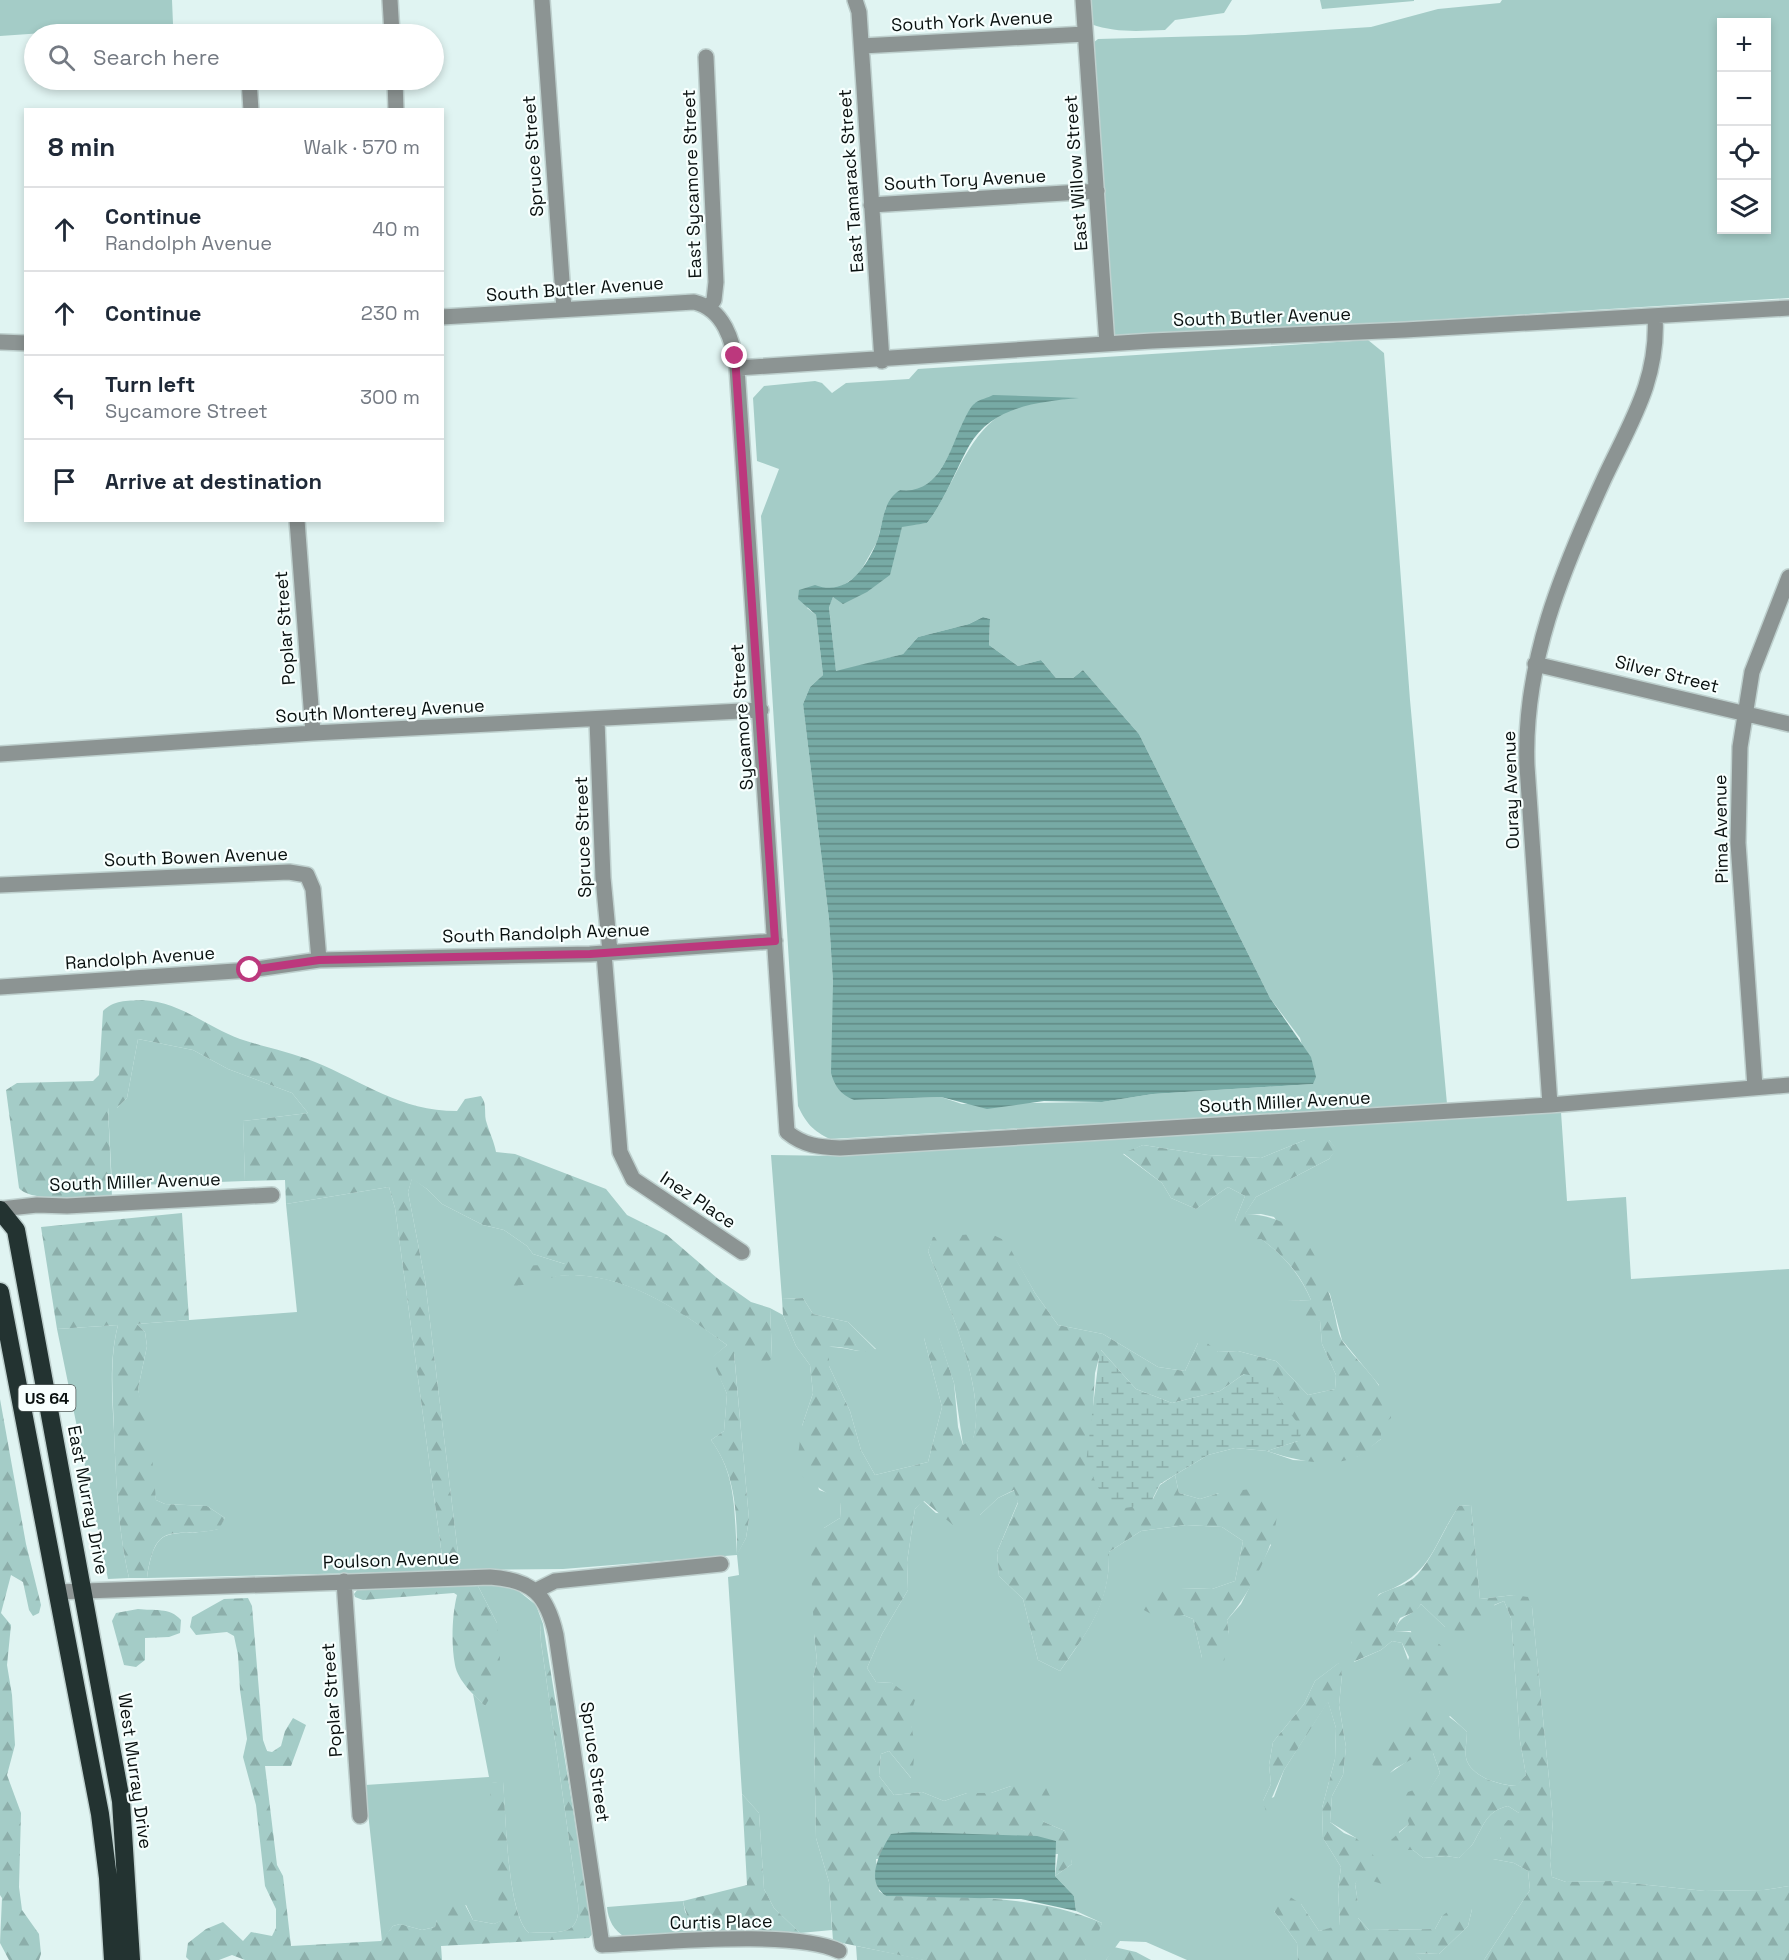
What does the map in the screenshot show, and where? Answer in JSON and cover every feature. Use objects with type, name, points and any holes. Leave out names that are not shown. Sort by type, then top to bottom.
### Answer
[{"type":"highway","name":"East Murray Drive","points":[[0,1210],[16,1230],[83,1591]]},
{"type":"highway","name":"US 64","points":[[0,1292],[104,1838],[113,1960]]},
{"type":"highway","name":"West Murray Drive","points":[[83,1591],[121,1801],[131,1960]]},
{"type":"street","points":[[390,0],[391,24]]},
{"type":"street","name":"Spruce Street","points":[[542,0],[564,309]]},
{"type":"street","name":"East Tamarack Street","points":[[855,0],[859,12],[862,46],[882,361]]},
{"type":"street","name":"East Willow Street","points":[[1083,0],[1107,344]]},
{"type":"street","name":"South York Avenue","points":[[862,46],[1085,34]]},
{"type":"street","name":"East Sycamore Street","points":[[706,57],[716,282],[714,300],[709,308]]},
{"type":"street","points":[[250,90],[251,108]]},
{"type":"street","points":[[395,90],[396,108]]},
{"type":"street","name":"South Tory Avenue","points":[[871,205],[1097,191]]},
{"type":"street","name":"South Butler Avenue","points":[[444,316],[682,302],[694,302],[709,308]]},
{"type":"street","name":"Sycamore Street","points":[[709,308],[727,330],[737,368],[787,1132]]},
{"type":"street","name":"South Butler Avenue","points":[[737,368],[882,361],[1107,344],[1789,308]]},
{"type":"street","name":"Ouray Avenue","points":[[1550,1105],[1526,743],[1535,664],[1564,570],[1644,397],[1654,356],[1656,316]]},
{"type":"street","points":[[0,342],[24,343]]},
{"type":"street","name":"Poplar Street","points":[[297,522],[313,733]]},
{"type":"street","name":"Pima Avenue","points":[[1755,1087],[1738,843],[1738,776],[1752,672],[1789,578]]},
{"type":"street","name":"Silver Street","points":[[1535,664],[1789,724]]},
{"type":"street","name":"South Monterey Avenue","points":[[0,754],[313,733],[761,710]]},
{"type":"street","name":"Spruce Street","points":[[597,720],[603,878],[620,1152],[625,1167],[633,1179]]},
{"type":"street","name":"South Bowen Avenue","points":[[0,885],[288,872],[306,875],[313,889],[319,960]]},
{"type":"street","name":"South Randolph Avenue","points":[[319,960],[607,953],[775,941]]},
{"type":"street","name":"Randolph Avenue","points":[[0,987],[250,970],[319,960]]},
{"type":"street","name":"South Miller Avenue","points":[[787,1132],[809,1146],[840,1148],[1550,1105],[1789,1085]]},
{"type":"street","name":"Inez Place","points":[[633,1179],[742,1252]]},
{"type":"street","name":"South Miller Avenue","points":[[0,1210],[37,1205],[67,1206],[272,1195]]},
{"type":"street","points":[[535,1591],[555,1581],[721,1564]]},
{"type":"street","name":"Poulson Avenue","points":[[56,1592],[490,1577],[524,1583],[535,1591]]},
{"type":"street","name":"Poplar Street","points":[[344,1581],[360,1816]]},
{"type":"street","name":"Spruce Street","points":[[535,1591],[549,1607],[556,1635],[602,1946]]},
{"type":"street","name":"Curtis Place","points":[[602,1946],[788,1941],[825,1944],[839,1951]]},
{"type":"green space","points":[[0,0],[172,0],[173,24],[24,24],[24,34],[0,36]]},
{"type":"green space","points":[[1090,0],[1232,0],[1224,13],[1175,20],[1165,30],[1136,31],[1109,29],[1091,24]]},
{"type":"green space","points":[[1320,0],[1414,0],[1414,1],[1322,9]]},
{"type":"green space","points":[[1502,0],[1789,0],[1789,298],[1121,339],[1114,336],[1093,43],[1098,39],[1245,35],[1371,27],[1438,9],[1500,3]]},
{"type":"green space","points":[[1368,340],[1384,353],[1410,700],[1447,1104],[830,1139],[807,1122],[798,1106],[761,516],[779,469],[757,461],[753,398],[764,386],[815,381],[822,383],[832,393],[846,383],[909,379],[918,369]],"holes":[[[1073,398],[1027,404],[1007,411],[991,422],[967,453],[927,523],[902,526],[897,542],[838,599],[833,597],[829,606],[836,672],[903,654],[918,637],[969,624],[983,617],[990,619],[989,645],[1018,666],[1041,660],[1056,678],[1073,678],[1083,670],[1139,734],[1270,998],[1300,1038],[1313,1084],[1153,1094],[1102,1102],[962,1104],[941,1097],[854,1100],[833,983],[829,919],[803,704],[810,687],[823,675],[816,615],[807,608],[825,589],[841,587],[859,574],[877,542],[886,507],[900,490],[914,492],[924,488],[934,479],[950,454],[975,403]]]},
{"type":"green space","points":[[142,1000],[169,1005],[227,1034],[315,1062],[400,1101],[437,1110],[457,1111],[465,1099],[481,1096],[496,1152],[515,1154],[606,1189],[627,1215],[667,1235],[717,1278],[751,1302],[770,1308],[772,1358],[763,1367],[734,1353],[749,1519],[746,1538],[737,1555],[735,1510],[730,1481],[726,1467],[711,1440],[724,1431],[727,1394],[711,1358],[727,1345],[674,1309],[637,1290],[617,1283],[568,1275],[517,1286],[494,1284],[502,1276],[518,1268],[565,1264],[533,1254],[527,1246],[504,1230],[483,1225],[442,1204],[427,1189],[412,1179],[408,1192],[425,1280],[460,1570],[444,1571],[395,1208],[389,1187],[286,1204],[285,1180],[245,1181],[243,1121],[308,1113],[292,1093],[228,1069],[193,1050],[138,1039],[127,1098],[117,1108],[108,1108],[112,1197],[36,1196],[25,1193],[19,1188],[6,1090],[17,1083],[93,1081],[99,1075],[103,1011],[116,1003]]},
{"type":"green space","points":[[138,1039],[193,1050],[228,1069],[292,1093],[308,1113],[243,1121],[245,1181],[112,1186],[108,1107],[117,1108],[127,1098]]},
{"type":"green space","points":[[1561,1112],[1567,1201],[1626,1197],[1631,1279],[1789,1269],[1789,1886],[1764,1890],[1705,1891],[1611,1881],[1566,1882],[1552,1877],[1550,1861],[1553,1819],[1532,1607],[1514,1595],[1480,1599],[1471,1505],[1459,1506],[1428,1559],[1410,1578],[1397,1587],[1379,1594],[1351,1643],[1354,1662],[1381,1650],[1392,1641],[1402,1643],[1420,1693],[1411,1631],[1394,1631],[1400,1621],[1421,1604],[1445,1627],[1504,1601],[1511,1618],[1520,1741],[1526,1775],[1517,1786],[1496,1782],[1475,1772],[1466,1758],[1467,1732],[1450,1716],[1390,1773],[1419,1753],[1433,1753],[1440,1773],[1409,1824],[1399,1832],[1399,1850],[1413,1850],[1423,1858],[1446,1856],[1459,1858],[1472,1845],[1487,1819],[1495,1811],[1508,1806],[1519,1813],[1519,1822],[1501,1837],[1493,1859],[1514,1863],[1528,1871],[1530,1890],[1484,1960],[1421,1960],[1414,1953],[1439,1954],[1468,1926],[1472,1909],[1442,1916],[1435,1929],[1369,1930],[1358,1918],[1355,1884],[1359,1876],[1356,1838],[1330,1822],[1332,1796],[1343,1775],[1346,1747],[1339,1705],[1342,1675],[1339,1663],[1315,1681],[1304,1704],[1273,1742],[1269,1765],[1271,1784],[1263,1801],[1274,1797],[1284,1770],[1328,1701],[1336,1728],[1335,1759],[1322,1808],[1323,1838],[1341,1867],[1338,1889],[1340,1926],[1319,1931],[1301,1904],[1274,1911],[1297,1943],[1298,1960],[1187,1960],[1146,1942],[1120,1941],[1106,1960],[1085,1960],[1102,1923],[1076,1911],[1074,1896],[1055,1876],[1072,1864],[1065,1831],[1044,1822],[1011,1786],[991,1793],[967,1793],[944,1801],[922,1792],[894,1795],[879,1776],[881,1754],[889,1751],[911,1778],[913,1738],[905,1708],[892,1683],[876,1682],[867,1668],[882,1634],[908,1590],[907,1562],[915,1509],[923,1501],[936,1513],[980,1515],[998,1498],[1015,1490],[1018,1502],[997,1552],[999,1576],[1023,1599],[1038,1660],[1060,1671],[1080,1643],[1101,1602],[1106,1586],[1109,1552],[1141,1531],[1186,1525],[1222,1527],[1243,1541],[1235,1581],[1212,1589],[1181,1588],[1183,1615],[1193,1619],[1202,1658],[1229,1634],[1227,1620],[1241,1604],[1271,1545],[1219,1493],[1200,1499],[1179,1493],[1175,1475],[1208,1455],[1235,1448],[1267,1451],[1293,1460],[1330,1462],[1358,1456],[1381,1439],[1379,1385],[1342,1340],[1330,1294],[1274,1217],[1261,1214],[1244,1215],[1256,1197],[1329,1159],[1336,1149],[1329,1140],[1305,1140],[1261,1158],[1208,1155],[1143,1145],[1123,1154],[1162,1183],[1171,1198],[1196,1209],[1228,1187],[1245,1196],[1235,1221],[1280,1254],[1297,1274],[1311,1300],[1288,1301],[1320,1321],[1322,1344],[1336,1375],[1335,1389],[1308,1395],[1276,1361],[1238,1351],[1218,1352],[1198,1343],[1185,1371],[1158,1367],[1103,1334],[1058,1325],[1035,1293],[1005,1241],[934,1237],[928,1251],[954,1318],[975,1396],[976,1419],[973,1439],[963,1445],[954,1383],[939,1338],[924,1338],[942,1407],[928,1462],[875,1475],[861,1450],[850,1411],[829,1366],[829,1347],[858,1351],[876,1349],[848,1322],[813,1314],[803,1298],[782,1299],[771,1155],[841,1156]]},
{"type":"green space","points":[[1305,1140],[1329,1140],[1337,1149],[1329,1159],[1256,1197],[1245,1214],[1265,1216],[1282,1222],[1306,1242],[1315,1255],[1328,1288],[1341,1338],[1373,1377],[1389,1406],[1391,1418],[1381,1426],[1381,1439],[1359,1456],[1348,1460],[1325,1463],[1289,1457],[1267,1451],[1298,1441],[1244,1374],[1220,1391],[1172,1403],[1136,1389],[1101,1350],[1095,1373],[1093,1408],[1153,1499],[1160,1485],[1175,1475],[1179,1493],[1200,1499],[1219,1493],[1266,1487],[1274,1501],[1277,1509],[1273,1537],[1253,1583],[1227,1620],[1229,1634],[1224,1662],[1202,1658],[1193,1619],[1183,1615],[1164,1621],[1142,1609],[1141,1595],[1181,1588],[1212,1589],[1235,1581],[1243,1541],[1222,1527],[1186,1525],[1141,1531],[1109,1552],[1106,1587],[1102,1602],[1089,1629],[1060,1671],[1038,1660],[1023,1599],[999,1576],[997,1552],[1018,1503],[1014,1490],[998,1498],[980,1515],[953,1525],[924,1501],[915,1509],[907,1562],[908,1590],[882,1634],[867,1668],[876,1682],[892,1683],[915,1700],[910,1716],[915,1747],[912,1779],[889,1751],[881,1754],[879,1776],[894,1795],[922,1792],[944,1801],[967,1793],[991,1793],[1011,1786],[1046,1788],[1053,1802],[1038,1813],[1044,1822],[1065,1831],[1069,1840],[1072,1864],[1055,1876],[1058,1854],[876,1859],[879,1891],[886,1896],[996,1899],[1023,1902],[1076,1913],[1102,1923],[1089,1957],[1085,1960],[923,1960],[833,1941],[829,1882],[816,1838],[813,1678],[817,1661],[810,1544],[824,1528],[840,1518],[841,1503],[803,1477],[798,1455],[802,1426],[813,1393],[810,1365],[796,1346],[783,1315],[782,1299],[803,1298],[813,1314],[848,1322],[876,1350],[829,1347],[829,1366],[850,1411],[861,1450],[875,1475],[928,1462],[942,1407],[924,1338],[933,1334],[939,1337],[954,1383],[958,1427],[963,1445],[973,1438],[976,1419],[975,1396],[954,1319],[928,1251],[933,1237],[989,1233],[1006,1241],[1035,1293],[1058,1325],[1103,1334],[1158,1367],[1185,1371],[1198,1343],[1206,1342],[1218,1352],[1238,1351],[1276,1361],[1308,1395],[1335,1389],[1336,1375],[1322,1344],[1320,1321],[1307,1319],[1287,1301],[1311,1300],[1302,1281],[1284,1259],[1261,1239],[1240,1240],[1235,1221],[1245,1196],[1228,1187],[1196,1209],[1171,1198],[1162,1183],[1123,1153],[1143,1145],[1208,1155],[1261,1158]]},
{"type":"green space","points":[[412,1178],[442,1204],[483,1225],[504,1230],[527,1246],[533,1254],[568,1265],[516,1286],[567,1275],[596,1277],[616,1282],[656,1298],[727,1345],[712,1358],[727,1394],[724,1431],[711,1440],[726,1467],[730,1481],[737,1554],[746,1538],[749,1519],[734,1352],[763,1366],[772,1357],[770,1308],[783,1315],[796,1346],[810,1365],[813,1393],[802,1426],[819,1490],[834,1495],[841,1502],[840,1518],[824,1528],[814,1634],[817,1661],[813,1678],[816,1838],[829,1882],[832,1930],[800,1933],[774,1908],[764,1889],[759,1813],[742,1794],[728,1577],[739,1575],[737,1555],[563,1569],[460,1570],[425,1280],[408,1192]]},
{"type":"green space","points":[[389,1187],[395,1208],[444,1571],[147,1578],[156,1546],[162,1539],[178,1533],[218,1529],[225,1518],[207,1506],[165,1504],[156,1500],[138,1389],[147,1346],[145,1332],[137,1324],[297,1312],[286,1204]]},
{"type":"green space","points":[[182,1213],[189,1320],[137,1324],[145,1332],[147,1346],[138,1389],[151,1445],[156,1500],[165,1504],[207,1506],[225,1518],[219,1529],[169,1534],[162,1538],[151,1559],[147,1578],[129,1578],[120,1524],[112,1391],[115,1338],[118,1325],[57,1329],[41,1227]]},
{"type":"green space","points":[[118,1325],[112,1364],[113,1404],[118,1505],[129,1578],[108,1579],[57,1329]]},
{"type":"green space","points":[[1100,1349],[1136,1389],[1172,1403],[1220,1391],[1244,1374],[1263,1378],[1303,1430],[1298,1441],[1267,1451],[1235,1448],[1208,1455],[1160,1484],[1150,1504],[1125,1508],[1102,1495],[1086,1463]]},
{"type":"green space","points":[[0,1399],[26,1544],[41,1605],[39,1613],[33,1616],[29,1610],[23,1582],[11,1575],[1,1613],[11,1625],[7,1665],[12,1695],[15,1745],[7,1775],[21,1813],[19,1887],[22,1910],[39,1934],[41,1954],[39,1960],[9,1960],[0,1943],[2,1898],[0,1895]]},
{"type":"green space","points":[[1471,1505],[1480,1599],[1514,1595],[1528,1597],[1532,1607],[1553,1819],[1550,1861],[1552,1877],[1566,1882],[1611,1881],[1705,1891],[1764,1890],[1789,1886],[1789,1960],[1484,1960],[1530,1890],[1528,1871],[1514,1863],[1493,1859],[1490,1847],[1501,1838],[1498,1831],[1508,1820],[1519,1822],[1519,1813],[1508,1806],[1491,1814],[1472,1845],[1459,1858],[1446,1856],[1423,1858],[1413,1850],[1399,1850],[1391,1840],[1409,1824],[1402,1803],[1408,1792],[1419,1788],[1427,1793],[1440,1773],[1433,1753],[1418,1756],[1392,1769],[1376,1772],[1368,1756],[1385,1734],[1409,1715],[1427,1709],[1442,1712],[1450,1717],[1467,1732],[1466,1758],[1470,1767],[1481,1776],[1495,1782],[1516,1786],[1526,1775],[1520,1741],[1511,1618],[1504,1601],[1494,1605],[1488,1624],[1472,1637],[1445,1627],[1421,1604],[1416,1611],[1400,1618],[1394,1631],[1422,1635],[1442,1646],[1448,1655],[1452,1680],[1449,1695],[1420,1693],[1401,1684],[1409,1657],[1402,1643],[1392,1641],[1381,1650],[1353,1662],[1352,1638],[1367,1608],[1377,1596],[1414,1578],[1429,1558],[1459,1506]]},
{"type":"green space","points":[[493,1585],[516,1589],[536,1605],[543,1624],[540,1624],[541,1642],[578,1915],[571,1928],[565,1931],[529,1933],[522,1923],[512,1885],[503,1782],[492,1783],[501,1921],[494,1924],[473,1920],[466,1905],[437,1920],[435,1927],[422,1930],[400,1924],[393,1926],[382,1941],[365,1785],[489,1777],[473,1694],[485,1706],[497,1623],[478,1586]]},
{"type":"green space","points":[[478,1586],[497,1623],[500,1658],[497,1686],[485,1706],[463,1682],[455,1665],[453,1630],[457,1595],[454,1593],[363,1600],[355,1597],[354,1594],[358,1589]]},
{"type":"green space","points":[[248,1598],[252,1606],[263,1740],[267,1751],[272,1752],[281,1746],[285,1731],[293,1718],[306,1725],[291,1766],[265,1766],[277,1865],[283,1876],[291,1946],[381,1941],[393,1926],[400,1924],[422,1930],[435,1927],[442,1901],[452,1895],[461,1897],[473,1920],[494,1924],[500,1921],[490,1789],[492,1783],[503,1781],[512,1886],[522,1923],[529,1933],[565,1931],[575,1923],[578,1903],[540,1623],[543,1624],[593,1933],[589,1938],[441,1946],[442,1960],[245,1960],[232,1955],[219,1960],[189,1960],[186,1957],[188,1943],[206,1929],[223,1922],[243,1941],[251,1932],[272,1936],[276,1928],[276,1909],[265,1886],[256,1805],[243,1757],[247,1739],[234,1636],[227,1632],[196,1635],[190,1627],[192,1617],[224,1599]]},
{"type":"green space","points":[[138,1609],[167,1611],[181,1620],[180,1633],[169,1637],[145,1638],[145,1660],[136,1667],[124,1665],[112,1621],[116,1613]]},
{"type":"green space","points":[[1340,1662],[1342,1675],[1339,1705],[1346,1747],[1343,1775],[1332,1796],[1330,1822],[1344,1833],[1356,1838],[1383,1865],[1382,1884],[1360,1877],[1355,1884],[1358,1918],[1369,1930],[1435,1929],[1442,1916],[1462,1901],[1472,1909],[1468,1926],[1439,1954],[1415,1953],[1421,1960],[1298,1960],[1297,1943],[1274,1911],[1281,1891],[1301,1904],[1319,1931],[1340,1925],[1338,1889],[1341,1867],[1323,1838],[1322,1808],[1335,1759],[1336,1728],[1328,1702],[1284,1770],[1266,1811],[1263,1801],[1271,1784],[1269,1765],[1273,1742],[1304,1704],[1315,1681]]},
{"type":"green space","points":[[742,1794],[759,1813],[764,1889],[774,1908],[800,1933],[702,1935],[694,1928],[687,1916],[683,1901],[747,1885]]},
{"type":"green space","points":[[683,1901],[685,1912],[702,1935],[625,1937],[612,1925],[607,1907]]},
{"type":"green space","points":[[856,1946],[921,1959],[923,1960],[857,1960]]},
{"type":"green space","points":[[1114,1947],[1136,1952],[1151,1960],[1106,1960]]},
{"type":"water","points":[[993,395],[1079,398],[1017,408],[990,422],[969,446],[945,495],[927,523],[902,527],[890,575],[867,592],[843,604],[833,597],[829,607],[836,671],[903,654],[918,637],[969,624],[983,617],[990,619],[989,645],[1018,666],[1041,660],[1056,678],[1073,678],[1083,670],[1139,734],[1270,998],[1311,1057],[1316,1077],[1313,1084],[1153,1094],[1102,1102],[1044,1101],[987,1109],[941,1097],[854,1100],[842,1093],[834,1082],[831,1073],[833,983],[829,919],[803,704],[810,687],[823,675],[816,615],[798,599],[799,590],[815,585],[826,588],[836,587],[845,584],[860,571],[879,537],[889,501],[900,490],[913,490],[933,479],[947,458],[971,407]]},
{"type":"water","points":[[912,1832],[1037,1836],[1056,1841],[1055,1876],[1074,1896],[1076,1911],[1021,1899],[886,1896],[879,1890],[875,1875],[882,1849],[891,1834]]},
{"type":"route","points":[[250,970],[319,960],[590,954],[775,941],[735,356]]}]
